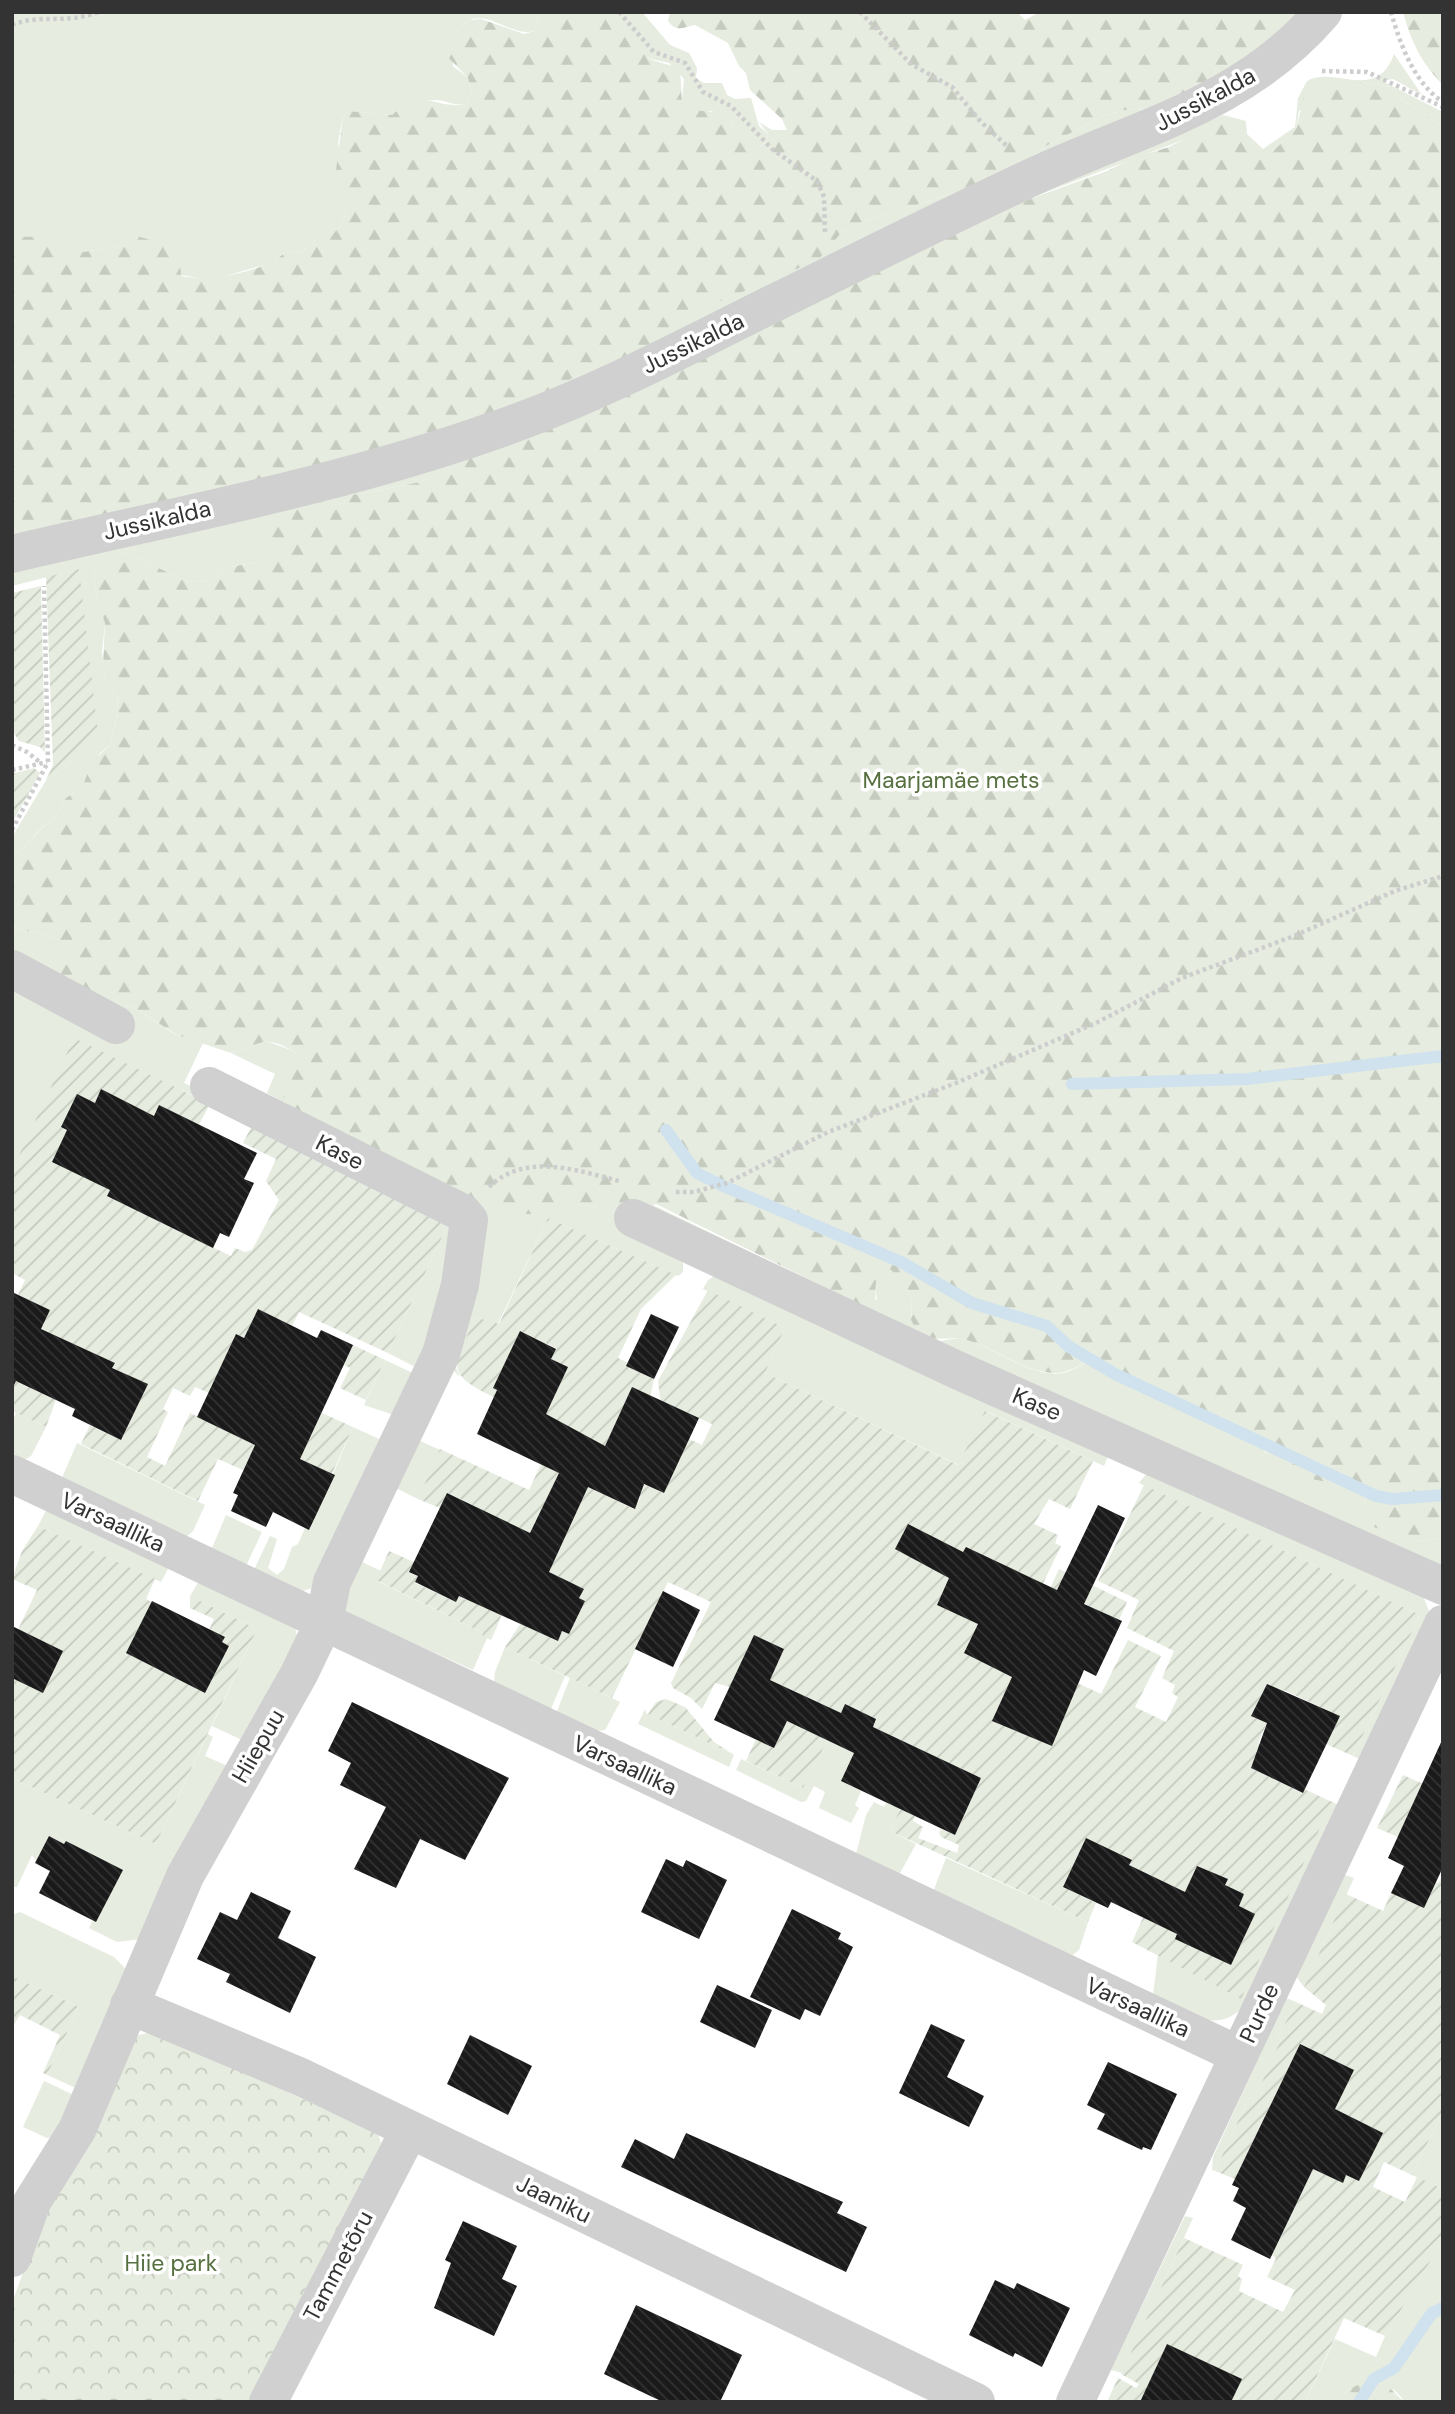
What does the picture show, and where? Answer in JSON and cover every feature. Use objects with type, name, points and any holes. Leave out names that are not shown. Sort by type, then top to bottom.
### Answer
[{"type":"street","name":"Jussikalda","points":[[12,554],[354,474],[496,430],[656,363],[1031,177],[1180,117],[1213,100],[1288,50],[1323,12]]},
{"type":"street","points":[[12,969],[116,1025]]},
{"type":"street","name":"Kase","points":[[209,1086],[463,1213],[469,1220]]},
{"type":"street","name":"Kase","points":[[633,1218],[957,1370],[1136,1447],[1443,1586]]},
{"type":"street","name":"Hiiepuu","points":[[12,2258],[21,2207],[77,2130],[128,2005],[191,1865],[299,1674],[324,1622],[331,1582],[441,1354],[460,1284],[469,1220]]},
{"type":"street","name":"Varsaallika","points":[[12,1474],[1239,2055]]},
{"type":"street","name":"Purde","points":[[1075,2402],[1443,1623]]},
{"type":"street","name":"Jaaniku","points":[[128,2005],[301,2077],[976,2402]]},
{"type":"street","name":"Tammetõru","points":[[268,2402],[409,2131]]},
{"type":"path","points":[[12,26],[30,18],[69,20],[99,12]]},
{"type":"path","points":[[619,12],[644,44],[663,57],[685,63],[703,92],[731,106],[772,149],[817,181],[824,197],[824,231],[844,268]]},
{"type":"path","points":[[860,12],[911,64],[952,86],[1031,177]]},
{"type":"path","points":[[1391,12],[1399,42],[1420,79],[1443,104]]},
{"type":"path","points":[[1317,72],[1348,69],[1367,72],[1443,104]]},
{"type":"path","points":[[12,830],[48,762],[44,582],[33,585]]},
{"type":"path","points":[[12,745],[27,751],[41,764]]},
{"type":"path","points":[[12,770],[48,762]]},
{"type":"path","points":[[712,1188],[828,1132],[968,1078],[1096,1023],[1182,978],[1294,936],[1395,891],[1443,876]]},
{"type":"path","points":[[469,1220],[486,1189],[508,1171],[555,1167],[608,1178]]},
{"type":"green space","points":[[12,12],[540,12],[534,31],[519,31],[480,18],[469,20],[450,37],[453,66],[468,78],[472,93],[466,104],[425,101],[407,106],[392,115],[348,111],[343,116],[338,143],[348,199],[341,225],[333,234],[320,236],[300,253],[286,251],[271,263],[211,280],[181,275],[127,245],[83,252],[39,239],[12,239]]},
{"type":"green space","points":[[540,12],[616,12],[627,40],[645,52],[647,58],[673,66],[680,72],[682,100],[697,110],[725,113],[741,140],[751,148],[766,142],[768,134],[759,122],[772,130],[787,130],[782,119],[750,90],[746,73],[739,66],[728,43],[695,25],[674,27],[668,21],[670,12],[1017,12],[1025,20],[1040,12],[1307,12],[1282,39],[1161,109],[1125,110],[1103,116],[1046,146],[1010,172],[985,183],[863,222],[842,232],[818,260],[704,308],[664,338],[616,365],[578,375],[540,396],[422,440],[12,542],[12,239],[49,239],[70,244],[83,252],[127,245],[136,236],[167,247],[177,258],[181,276],[192,278],[236,274],[265,265],[286,251],[300,253],[321,235],[333,234],[341,225],[346,212],[347,199],[336,170],[343,116],[348,111],[392,115],[403,106],[421,100],[466,104],[472,93],[468,78],[444,53],[450,37],[469,20],[481,19],[524,34],[534,31]]},
{"type":"green space","points":[[616,12],[642,12],[670,45],[689,53],[697,68],[696,78],[704,83],[722,83],[727,95],[735,99],[751,98],[759,126],[768,134],[766,142],[756,148],[748,148],[735,134],[731,122],[712,111],[699,111],[689,107],[682,100],[684,79],[669,63],[647,58],[645,52],[626,40]]},
{"type":"green space","points":[[1403,12],[1443,12],[1443,85],[1418,52]]},
{"type":"green space","points":[[1394,54],[1422,95],[1393,79],[1382,81],[1443,112],[1443,129],[1402,100],[1390,87],[1362,82],[1348,83],[1299,111],[1296,129],[1271,153],[1260,150],[1246,138],[1191,137],[975,219],[1223,115],[1246,121],[1247,134],[1263,149],[1295,127],[1298,98],[1307,81],[1318,77],[1366,80],[1377,77],[1386,69]]},
{"type":"green space","name":"Maarjamäe mets","points":[[1362,82],[1390,87],[1402,100],[1443,129],[1443,1538],[1412,1542],[1374,1527],[1366,1507],[1365,1488],[1348,1482],[1311,1479],[1292,1471],[1275,1460],[1253,1437],[1093,1359],[1068,1371],[1053,1373],[1029,1368],[973,1342],[925,1336],[911,1320],[912,1304],[908,1291],[890,1269],[878,1274],[873,1311],[656,1204],[628,1215],[579,1204],[530,1214],[511,1214],[486,1208],[288,1105],[283,1097],[300,1061],[294,1051],[266,1041],[231,1053],[177,1035],[133,1007],[99,1000],[45,971],[58,948],[58,940],[36,932],[12,929],[12,855],[55,819],[65,799],[83,785],[92,762],[110,745],[118,710],[117,697],[105,678],[103,665],[105,623],[97,600],[94,574],[101,556],[127,553],[188,582],[208,580],[229,567],[259,562],[266,557],[271,527],[289,507],[324,496],[361,494],[420,482],[975,219],[1107,171],[1133,158],[1169,147],[1218,122],[1232,119],[1243,124],[1252,143],[1271,153],[1296,129],[1304,97],[1314,88],[1328,84]]},
{"type":"green space","points":[[1161,109],[934,211],[631,358],[704,308],[818,259],[842,232],[863,222],[985,183],[1010,172],[1046,146],[1103,116],[1125,110]]},
{"type":"green space","points":[[628,360],[608,369],[490,418],[578,375]]},
{"type":"green space","points":[[480,455],[420,482],[361,494],[324,496]]},
{"type":"green space","points":[[299,500],[266,558],[259,562],[229,567],[208,580],[188,582],[127,553],[101,557],[94,574],[97,599],[105,623],[102,652],[105,678],[117,697],[118,710],[110,745],[100,753],[83,785],[65,799],[55,819],[48,822],[24,847],[12,855],[12,837],[45,782],[89,749],[79,569],[12,586],[12,568]]},
{"type":"green space","points":[[79,569],[98,733],[89,749],[45,782],[53,765],[46,577]]},
{"type":"green space","points":[[41,586],[44,752],[40,747],[19,741],[12,730],[12,593]]},
{"type":"green space","points":[[34,768],[40,773],[12,823],[12,774]]},
{"type":"green space","points":[[12,929],[36,932],[58,940],[58,948],[45,971],[12,956]]},
{"type":"green space","points":[[12,982],[133,1007],[176,1035],[203,1043],[184,1083],[214,1097],[210,1104],[182,1090],[12,1170]]},
{"type":"green space","points":[[74,1038],[210,1104],[149,1217],[231,1256],[235,1248],[245,1252],[252,1250],[279,1200],[266,1181],[276,1159],[243,1143],[253,1124],[449,1222],[388,1353],[299,1312],[292,1326],[258,1309],[244,1338],[236,1335],[291,1399],[353,1427],[332,1474],[258,1439],[243,1470],[218,1459],[198,1501],[81,1444],[90,1425],[121,1440],[147,1385],[112,1368],[114,1363],[76,1345],[46,1427],[12,1411],[12,1364],[35,1343],[50,1310],[18,1295],[25,1280],[12,1273],[12,1170]],"holes":[[[195,1387],[218,1397],[207,1421],[190,1413],[165,1466],[147,1457],[168,1412],[163,1409],[173,1388],[190,1396]]]},
{"type":"green space","points":[[266,1041],[294,1051],[300,1061],[288,1105],[267,1093],[275,1074],[231,1053]]},
{"type":"green space","points":[[470,1202],[511,1214],[579,1204],[628,1215],[683,1260],[683,1272],[678,1276],[548,1218],[498,1324],[475,1317],[456,1368],[460,1377],[451,1368]]},
{"type":"green space","points":[[651,1204],[851,1301],[877,1300],[875,1283],[878,1273],[890,1268],[908,1291],[912,1304],[911,1320],[940,1341],[958,1339],[973,1342],[1024,1366],[1050,1373],[1067,1372],[1093,1359],[1220,1419],[1253,1437],[1265,1452],[1324,1481],[1349,1480],[1365,1488],[1366,1507],[1412,1542],[1443,1538],[1443,1565],[1423,1563],[644,1208]]},
{"type":"green space","points":[[548,1218],[676,1275],[641,1309],[618,1358],[628,1363],[626,1366],[654,1379],[650,1398],[626,1401],[597,1463],[663,1493],[689,1439],[702,1445],[712,1424],[684,1411],[661,1405],[658,1381],[708,1290],[785,1328],[765,1373],[958,1465],[985,1411],[1093,1461],[1070,1509],[1049,1499],[1034,1524],[1058,1535],[1055,1543],[1061,1546],[1010,1652],[1101,1694],[1128,1640],[1161,1656],[1135,1707],[1166,1722],[1178,1697],[1172,1693],[1175,1685],[1162,1678],[1174,1651],[1127,1628],[1139,1600],[1098,1581],[1144,1485],[1420,1615],[1353,1756],[1326,1744],[1339,1716],[1284,1690],[1283,1692],[1267,1684],[1251,1715],[1267,1723],[1258,1743],[1262,1745],[1251,1768],[1302,1793],[1304,1789],[1332,1802],[1241,1999],[1132,1942],[1160,1880],[1129,1865],[1132,1860],[1086,1839],[1063,1887],[1096,1903],[1088,1922],[890,1831],[900,1809],[915,1816],[913,1821],[923,1827],[918,1838],[957,1853],[959,1845],[941,1837],[939,1833],[941,1829],[955,1835],[981,1778],[873,1727],[876,1719],[845,1705],[803,1788],[746,1761],[756,1739],[774,1748],[799,1693],[770,1680],[784,1649],[754,1635],[730,1687],[715,1683],[702,1709],[691,1698],[673,1688],[671,1683],[711,1602],[668,1582],[612,1698],[505,1647],[521,1623],[558,1640],[562,1631],[569,1634],[585,1601],[579,1598],[584,1589],[549,1572],[536,1520],[491,1640],[482,1636],[483,1633],[376,1580],[389,1551],[414,1562],[409,1572],[418,1576],[415,1583],[456,1602],[459,1596],[466,1600],[494,1543],[477,1507],[448,1493],[440,1508],[418,1499],[440,1449],[529,1490],[541,1464],[553,1418],[546,1414],[551,1359],[556,1348],[520,1331],[493,1388],[497,1390],[494,1397],[465,1380],[457,1365],[475,1317],[499,1324]],"holes":[[[575,1480],[612,1482],[641,1497],[634,1509]]]},
{"type":"green space","points":[[449,1222],[455,1223],[423,1371],[388,1353]]},
{"type":"green space","points":[[716,1275],[1112,1447],[1104,1466],[986,1411],[959,1465],[765,1373],[785,1328],[703,1289],[708,1280]]},
{"type":"green space","points":[[353,1345],[385,1360],[366,1400],[340,1388],[350,1368],[344,1365]]},
{"type":"green space","points":[[385,1360],[421,1377],[394,1415],[364,1405]]},
{"type":"green space","points":[[16,1413],[46,1427],[31,1456],[23,1461],[12,1458],[12,1422]]},
{"type":"green space","points":[[353,1427],[379,1439],[312,1588],[303,1591],[253,1572],[270,1536],[277,1539],[268,1568],[277,1575],[284,1569],[292,1547],[298,1544],[305,1528],[310,1529]]},
{"type":"green space","points":[[420,1441],[440,1450],[418,1499],[390,1485]]},
{"type":"green space","points":[[77,1443],[205,1505],[193,1531],[186,1537],[61,1480]]},
{"type":"green space","points":[[1147,1473],[1423,1596],[1429,1611],[1359,1759],[1353,1756],[1420,1615],[1139,1483]]},
{"type":"green space","points":[[47,1509],[169,1567],[161,1582],[38,1526]]},
{"type":"green space","points":[[226,1515],[262,1532],[245,1568],[212,1548]]},
{"type":"green space","points":[[38,1526],[155,1579],[146,1599],[153,1603],[205,1692],[229,1646],[222,1642],[224,1638],[209,1630],[214,1619],[190,1608],[190,1596],[257,1629],[156,1844],[12,1778],[12,1642],[37,1590],[12,1579],[22,1551]]},
{"type":"green space","points":[[360,1561],[381,1571],[377,1581],[483,1633],[482,1636],[487,1638],[473,1670],[347,1613],[347,1586]]},
{"type":"green space","points":[[1059,1569],[1127,1602],[1119,1620],[1072,1598],[1041,1608]]},
{"type":"green space","points":[[199,1581],[294,1623],[298,1640],[242,1740],[212,1726],[257,1629],[190,1596]]},
{"type":"green space","points":[[505,1647],[565,1676],[550,1711],[494,1682]]},
{"type":"green space","points":[[570,1678],[620,1702],[605,1730],[596,1731],[556,1714]]},
{"type":"green space","points":[[666,1699],[685,1707],[714,1742],[734,1755],[648,1714],[656,1702]]},
{"type":"green space","points":[[645,1709],[646,1713],[734,1755],[729,1767],[638,1724]]},
{"type":"green space","points":[[208,1734],[213,1737],[205,1756],[232,1768],[141,1939],[117,1942],[89,1928],[93,1920],[96,1921],[122,1870],[66,1841],[64,1844],[49,1836],[36,1861],[32,1855],[17,1887],[12,1887],[12,1778],[156,1844]]},
{"type":"green space","points":[[827,1740],[854,1753],[841,1781],[861,1791],[855,1805],[859,1808],[851,1823],[819,1808],[825,1792],[814,1786],[806,1801],[801,1802],[736,1770],[741,1759],[803,1788]]},
{"type":"green space","points":[[1403,1775],[1428,1786],[1398,1837],[1377,1828]]},
{"type":"green space","points":[[1331,1801],[1338,1805],[1240,2010],[1230,2017],[1208,2020],[1185,2012],[1153,1995],[1158,1954],[1240,1998]]},
{"type":"green space","points":[[874,1802],[884,1807],[886,1803],[900,1809],[890,1831],[916,1844],[899,1875],[856,1854],[866,1815]]},
{"type":"green space","points":[[946,1858],[1088,1922],[1079,1950],[1070,1957],[933,1892]]},
{"type":"green space","points":[[1443,1874],[1443,2111],[1412,2175],[1384,2162],[1373,2187],[1405,2202],[1417,2177],[1443,2189],[1443,2240],[1385,2336],[1344,2318],[1305,2402],[1107,2402],[1118,2378],[1136,2388],[1139,2384],[1121,2374],[1184,2238],[1243,2265],[1238,2276],[1242,2279],[1239,2291],[1283,2312],[1295,2290],[1267,2277],[1276,2258],[1272,2255],[1313,2169],[1342,2182],[1309,2162],[1255,2137],[1235,2179],[1215,2171],[1249,2097],[1255,2098],[1281,2039],[1278,2037],[1296,2002],[1322,2014],[1326,2005],[1304,1987],[1346,1894],[1383,1911],[1391,1893],[1439,1882]]},
{"type":"green space","points":[[1345,1875],[1354,1878],[1304,1987],[1296,1976]]},
{"type":"green space","points":[[20,1912],[114,1957],[127,1970],[78,2089],[47,2075],[79,2007],[12,1976],[12,1915]]},
{"type":"green space","points":[[12,1976],[79,2007],[47,2075],[43,2073],[60,2035],[20,2015],[12,2028]]},
{"type":"green space","points":[[1286,1998],[1296,2002],[1278,2037],[1281,2039],[1255,2099],[1249,2097],[1215,2171],[1212,2170],[1213,2157]]},
{"type":"green space","name":"Hiie park","points":[[152,2032],[163,2034],[378,2134],[381,2143],[252,2402],[12,2402],[12,2303],[36,2237],[128,2045],[139,2035]]},
{"type":"green space","points":[[44,2081],[76,2096],[54,2137],[47,2138],[23,2127]]},
{"type":"green space","points":[[1443,2111],[1443,2189],[1412,2175]]},
{"type":"green space","points":[[1185,2216],[1193,2218],[1122,2373],[1111,2370]]},
{"type":"green space","points":[[1443,2240],[1443,2402],[1404,2402],[1394,2390],[1374,2386],[1351,2388],[1338,2402],[1305,2402],[1335,2339],[1376,2357],[1385,2336]]},
{"type":"green space","points":[[1367,2381],[1389,2387],[1404,2402],[1338,2402],[1351,2388]]},
{"type":"building","points":[[101,1089],[154,1116],[159,1105],[257,1153],[244,1179],[254,1183],[229,1237],[220,1233],[213,1248],[107,1196],[110,1190],[52,1162],[67,1130],[61,1127],[77,1094],[95,1103]]},
{"type":"building","points":[[12,1292],[50,1310],[41,1329],[115,1363],[112,1368],[148,1384],[121,1440],[72,1416],[75,1409],[16,1381],[12,1389]]},
{"type":"building","points":[[258,1309],[317,1338],[321,1330],[353,1345],[300,1459],[335,1475],[309,1530],[273,1512],[266,1527],[231,1511],[238,1495],[233,1493],[255,1445],[197,1417],[236,1334],[244,1338]]},
{"type":"building","points":[[651,1314],[679,1327],[654,1379],[626,1366]]},
{"type":"building","points":[[520,1331],[556,1349],[551,1359],[568,1367],[546,1414],[605,1446],[632,1387],[699,1418],[664,1493],[644,1484],[635,1509],[588,1487],[549,1572],[584,1589],[579,1598],[585,1601],[569,1634],[562,1631],[558,1641],[459,1596],[456,1602],[415,1582],[418,1576],[409,1572],[447,1493],[530,1533],[559,1473],[477,1434],[497,1390],[493,1388]]},
{"type":"building","points":[[1098,1505],[1125,1518],[1084,1604],[1122,1621],[1096,1676],[1084,1670],[1052,1746],[992,1721],[1012,1677],[964,1653],[978,1624],[937,1605],[949,1578],[895,1549],[908,1524],[963,1552],[966,1547],[1057,1590]]},
{"type":"building","points":[[663,1591],[700,1610],[673,1667],[635,1649]]},
{"type":"building","points":[[152,1601],[225,1637],[222,1642],[229,1646],[205,1693],[126,1653]]},
{"type":"building","points":[[12,1626],[63,1651],[43,1693],[12,1678]]},
{"type":"building","points":[[754,1635],[784,1649],[770,1680],[841,1713],[845,1704],[876,1719],[873,1727],[981,1778],[955,1835],[841,1781],[854,1753],[787,1721],[774,1748],[714,1720]]},
{"type":"building","points":[[1267,1684],[1340,1716],[1303,1793],[1251,1768],[1267,1723],[1251,1716]]},
{"type":"building","points":[[352,1702],[509,1778],[465,1860],[420,1839],[396,1888],[354,1869],[386,1807],[340,1785],[351,1763],[328,1751]]},
{"type":"building","points":[[1443,1738],[1443,1867],[1424,1908],[1391,1893],[1404,1866],[1388,1858]]},
{"type":"building","points":[[49,1836],[64,1844],[66,1841],[123,1870],[96,1922],[39,1893],[50,1871],[35,1863]]},
{"type":"building","points":[[1086,1838],[1132,1860],[1129,1865],[1185,1892],[1197,1866],[1228,1879],[1225,1885],[1244,1894],[1239,1906],[1255,1914],[1231,1965],[1175,1939],[1177,1934],[1111,1902],[1108,1908],[1063,1887]]},
{"type":"building","points":[[666,1859],[683,1867],[686,1860],[727,1880],[699,1939],[641,1912]]},
{"type":"building","points":[[251,1892],[291,1911],[278,1938],[316,1957],[290,2013],[226,1982],[230,1974],[197,1959],[220,1912],[237,1920]]},
{"type":"building","points":[[792,1909],[841,1933],[838,1939],[853,1947],[820,2016],[805,2009],[800,2020],[750,1997]]},
{"type":"building","points":[[717,1985],[772,2010],[755,2048],[700,2022]]},
{"type":"building","points":[[931,2024],[965,2040],[947,2077],[984,2096],[969,2127],[899,2093]]},
{"type":"building","points":[[470,2035],[532,2066],[508,2115],[447,2084]]},
{"type":"building","points":[[1300,2044],[1354,2070],[1335,2109],[1383,2133],[1359,2181],[1346,2175],[1343,2183],[1313,2169],[1270,2259],[1231,2240],[1246,2208],[1233,2201],[1239,2188],[1232,2185]]},
{"type":"building","points":[[1108,2062],[1177,2094],[1151,2150],[1143,2147],[1142,2150],[1097,2129],[1105,2114],[1087,2105]]},
{"type":"building","points":[[686,2133],[843,2202],[837,2213],[867,2227],[846,2272],[621,2167],[635,2139],[674,2159]]},
{"type":"building","points":[[463,2221],[517,2246],[502,2279],[517,2286],[494,2336],[434,2308],[451,2263],[445,2260]]},
{"type":"building","points":[[995,2280],[1014,2289],[1017,2283],[1070,2308],[1042,2367],[1015,2353],[1013,2357],[969,2335]]},
{"type":"building","points":[[636,2305],[742,2355],[720,2402],[663,2402],[604,2374]]},
{"type":"building","points":[[1167,2344],[1242,2379],[1231,2402],[1140,2402]]},
{"type":"waterway","points":[[1072,1084],[1247,1079],[1443,1056]]},
{"type":"waterway","points":[[666,1130],[697,1173],[901,1262],[972,1303],[1047,1326],[1068,1346],[1115,1374],[1376,1496],[1393,1499],[1443,1495]]},
{"type":"waterway","points":[[1359,2402],[1374,2379],[1394,2368],[1432,2313],[1443,2308]]}]
